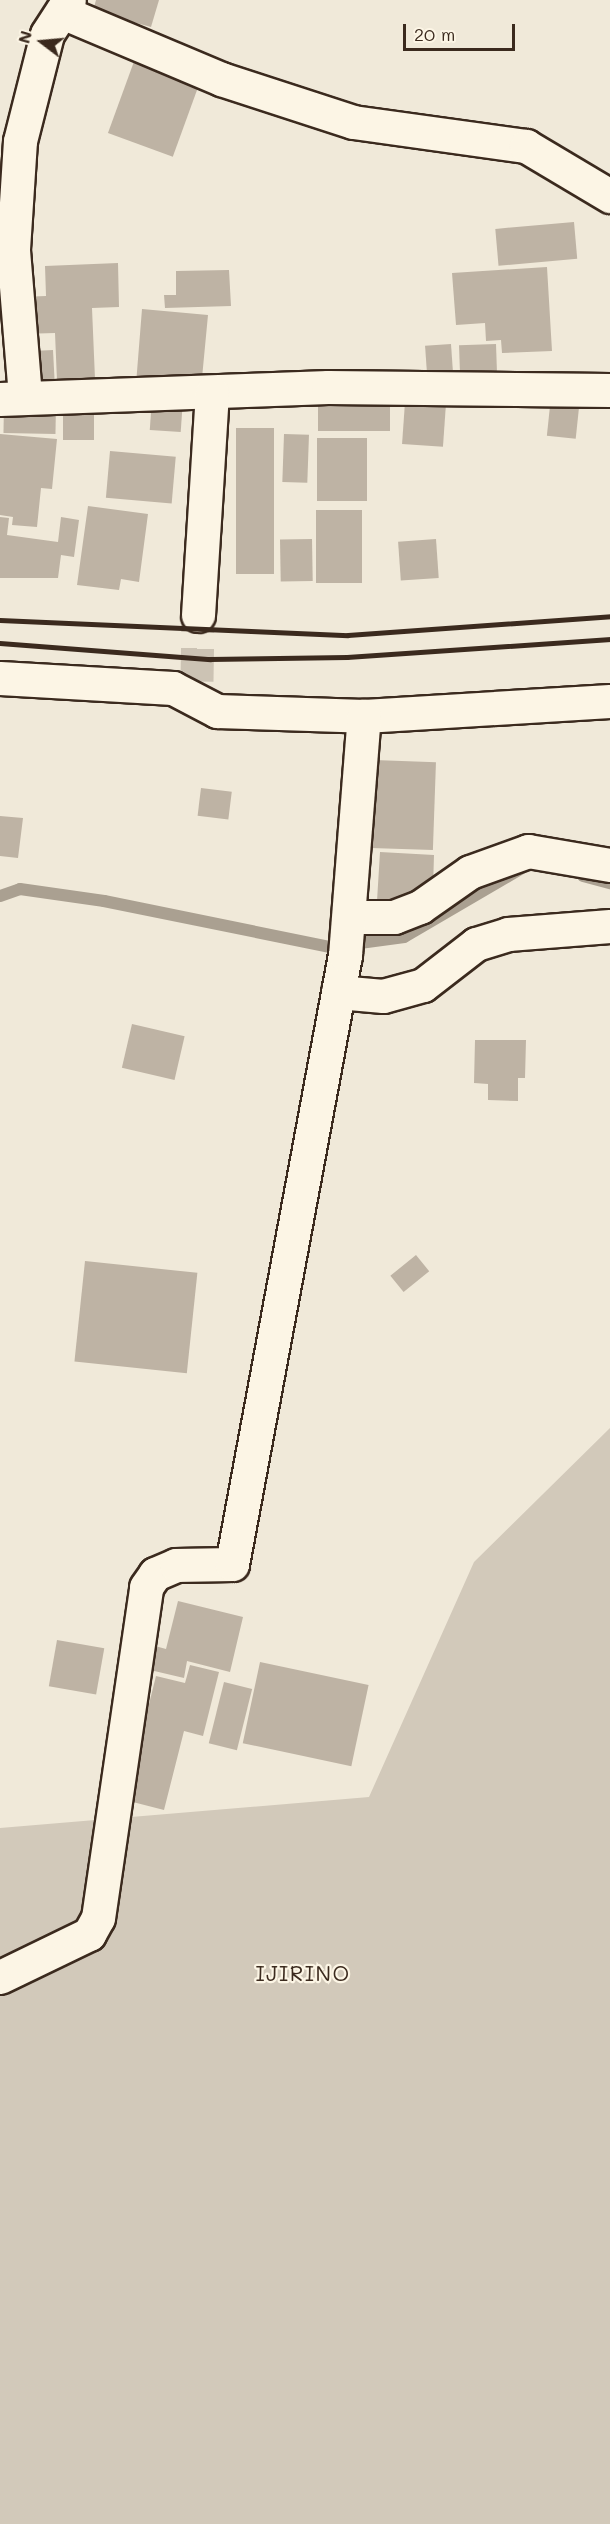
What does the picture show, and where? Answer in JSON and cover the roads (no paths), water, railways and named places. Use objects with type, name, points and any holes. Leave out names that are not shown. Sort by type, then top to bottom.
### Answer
[{"type":"street","points":[[610,196],[526,146],[353,122],[220,79],[66,6],[47,34],[20,141],[13,249],[12,398],[328,387],[610,390]]},
{"type":"street","points":[[198,615],[212,392]]},
{"type":"street","points":[[0,678],[166,686],[196,690],[217,711],[364,716],[610,701]]},
{"type":"street","points":[[0,1977],[89,1934],[98,1918],[146,1587],[155,1574],[176,1565],[232,1563],[347,937],[364,716]]},
{"type":"street","points":[[347,937],[420,907],[470,872],[528,851],[610,865]]},
{"type":"street","points":[[338,992],[383,996],[423,985],[476,944],[507,934],[610,926]]},
{"type":"waterway","points":[[0,896],[20,889],[104,901],[330,947],[404,937],[524,867]]},
{"type":"waterway","points":[[583,876],[610,883]]},
{"type":"tunnel","points":[[197,681],[198,615]]},
{"type":"railway","points":[[0,620],[348,635],[610,616]]},
{"type":"railway","points":[[0,643],[210,659],[347,657],[610,639]]},
{"type":"district","name":"IJIRINO","points":[[303,1973]]}]
